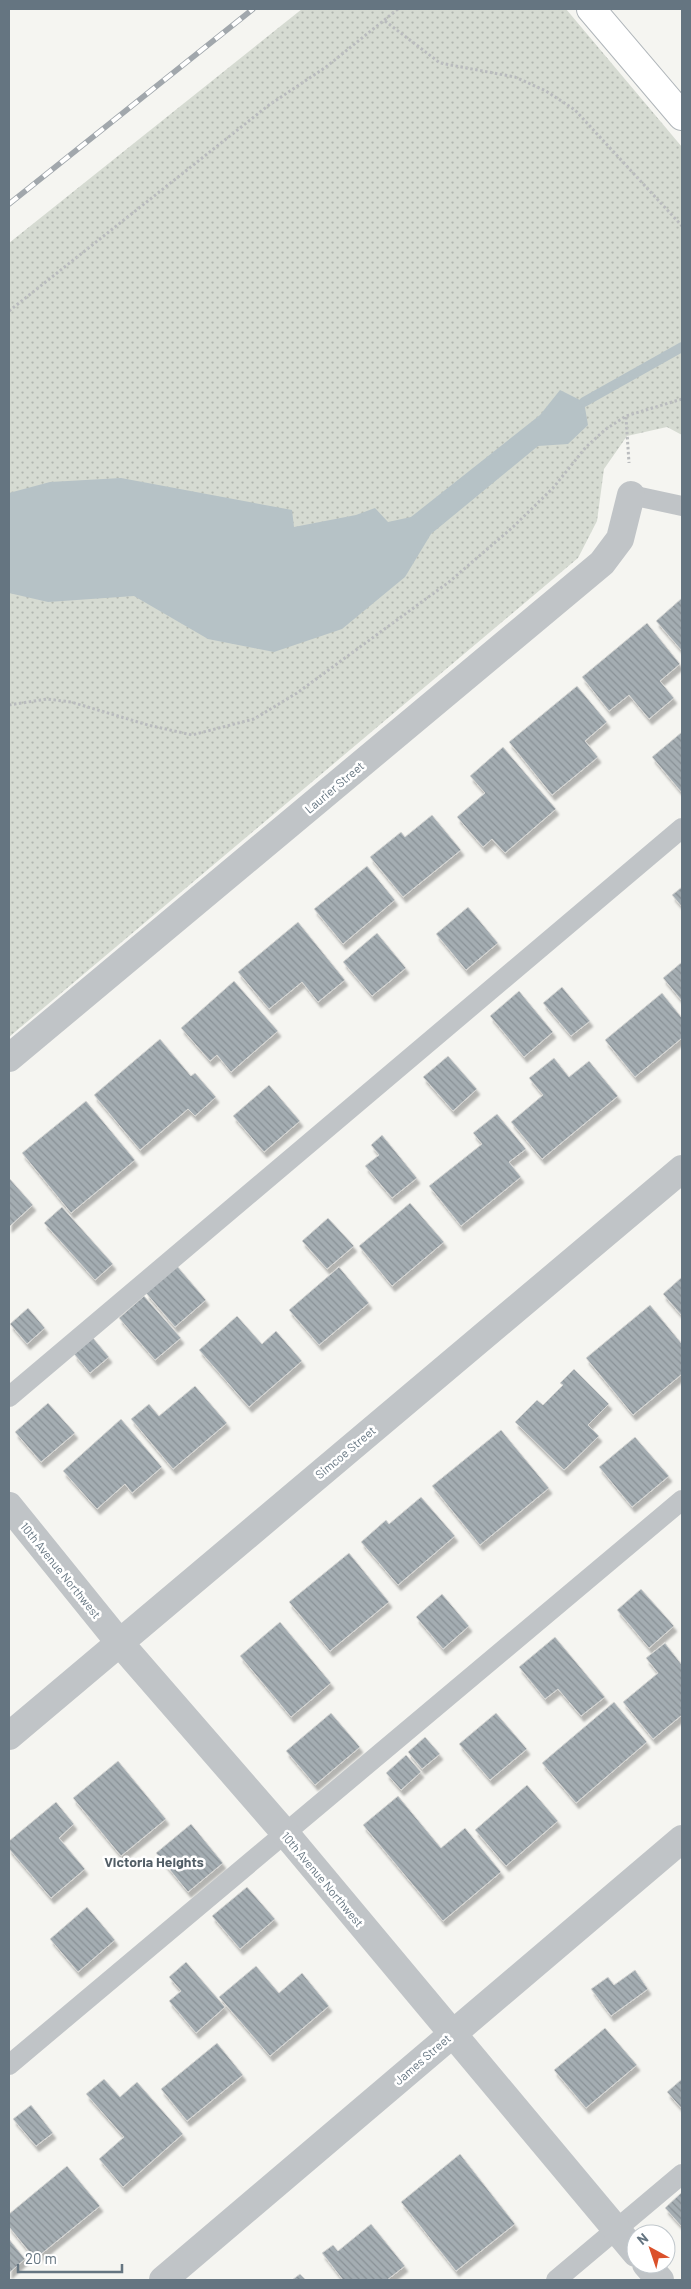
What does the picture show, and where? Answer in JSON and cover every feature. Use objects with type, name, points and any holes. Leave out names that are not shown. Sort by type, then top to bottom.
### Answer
[{"type":"main road","points":[[592,9],[682,116]]},
{"type":"street","name":"Laurier Street","points":[[9,1058],[602,563],[620,539],[631,495]]},
{"type":"street","name":"Simcoe Street","points":[[9,1736],[682,1169]]},
{"type":"street","name":"10th Avenue Northwest","points":[[9,1506],[120,1642],[285,1833],[626,2242]]},
{"type":"street","name":"James Street","points":[[163,2280],[682,1839]]},
{"type":"lane","points":[[631,495],[682,506]]},
{"type":"lane","points":[[9,1397],[682,828]]},
{"type":"lane","points":[[9,2065],[682,1500]]},
{"type":"lane","points":[[556,2280],[682,2174]]},
{"type":"path","points":[[9,311],[269,105],[326,67],[398,9]]},
{"type":"path","points":[[385,21],[440,63],[516,77],[546,91],[575,110],[682,226]]},
{"type":"path","points":[[9,705],[47,699],[71,702],[148,725],[192,735],[254,719],[297,693],[450,582],[540,501],[586,447],[626,416],[682,399]]},
{"type":"path","points":[[626,416],[631,495]]},
{"type":"shaded area","points":[[302,9],[566,9],[682,147],[682,435],[667,427],[627,436],[604,469],[597,521],[578,558],[9,1037],[9,243]]},
{"type":"shaded area","points":[[560,390],[584,402],[588,425],[568,444],[538,446],[431,534],[405,577],[342,629],[274,652],[208,639],[134,596],[48,602],[9,593],[9,493],[50,482],[121,478],[292,510],[294,527],[356,515],[375,508],[388,522],[411,517],[540,415]]},
{"type":"building","points":[[682,598],[682,651],[656,621]]},
{"type":"building","points":[[647,623],[680,664],[660,681],[674,698],[649,719],[629,695],[609,711],[582,677]]},
{"type":"building","points":[[577,686],[607,722],[585,741],[598,757],[552,795],[509,742]]},
{"type":"building","points":[[682,732],[682,793],[652,757]]},
{"type":"building","points":[[503,747],[556,809],[505,853],[492,839],[483,847],[457,817],[485,793],[470,776]]},
{"type":"building","points":[[432,815],[461,850],[403,897],[370,857],[401,832],[405,837]]},
{"type":"building","points":[[367,866],[395,900],[343,944],[314,909]]},
{"type":"building","points":[[682,887],[682,907],[672,895]]},
{"type":"building","points":[[468,907],[498,943],[466,970],[436,934]]},
{"type":"building","points":[[298,922],[345,980],[318,1002],[302,982],[269,1009],[238,972]]},
{"type":"building","points":[[377,933],[406,968],[372,996],[343,962]]},
{"type":"building","points":[[682,962],[682,1001],[663,978]]},
{"type":"building","points":[[234,981],[278,1031],[231,1072],[217,1055],[210,1061],[181,1028]]},
{"type":"building","points":[[562,987],[590,1021],[571,1036],[543,1003]]},
{"type":"building","points":[[519,991],[553,1032],[524,1057],[490,1016]]},
{"type":"building","points":[[662,993],[682,1018],[682,1038],[635,1077],[605,1040]]},
{"type":"building","points":[[160,1039],[191,1076],[195,1073],[216,1097],[195,1116],[188,1109],[140,1150],[94,1095]]},
{"type":"building","points":[[448,1056],[477,1089],[453,1111],[423,1077]]},
{"type":"building","points":[[554,1058],[569,1077],[589,1061],[618,1096],[542,1159],[511,1122],[543,1095],[529,1078]]},
{"type":"building","points":[[269,1085],[300,1121],[264,1152],[233,1116]]},
{"type":"building","points":[[86,1101],[135,1160],[71,1213],[22,1153]]},
{"type":"building","points":[[497,1114],[526,1149],[509,1162],[521,1177],[461,1226],[429,1186],[482,1144],[473,1133]]},
{"type":"building","points":[[382,1135],[417,1178],[392,1198],[365,1166],[379,1155],[371,1145]]},
{"type":"building","points":[[9,1178],[33,1205],[9,1227]]},
{"type":"building","points":[[410,1203],[444,1242],[392,1286],[359,1246]]},
{"type":"building","points":[[62,1207],[113,1264],[95,1280],[44,1223]]},
{"type":"building","points":[[328,1218],[354,1246],[327,1269],[302,1241]]},
{"type":"building","points":[[177,1266],[206,1300],[175,1327],[146,1293]]},
{"type":"building","points":[[339,1267],[369,1303],[319,1345],[289,1310]]},
{"type":"building","points":[[682,1277],[682,1316],[663,1294]]},
{"type":"building","points":[[144,1296],[181,1338],[155,1360],[119,1318]]},
{"type":"building","points":[[650,1305],[682,1344],[682,1374],[633,1415],[586,1358]]},
{"type":"building","points":[[28,1308],[45,1328],[27,1344],[10,1324]]},
{"type":"building","points":[[237,1316],[262,1344],[276,1331],[302,1361],[249,1407],[199,1350]]},
{"type":"building","points":[[93,1338],[109,1357],[90,1373],[74,1354]]},
{"type":"building","points":[[574,1369],[609,1404],[588,1425],[599,1436],[564,1470],[515,1422],[537,1400],[543,1405],[563,1385],[560,1383]]},
{"type":"building","points":[[195,1386],[227,1423],[173,1469],[131,1419],[149,1404],[159,1416]]},
{"type":"building","points":[[48,1403],[75,1433],[41,1462],[15,1432]]},
{"type":"building","points":[[121,1419],[162,1467],[132,1493],[125,1484],[97,1509],[63,1471]]},
{"type":"building","points":[[501,1430],[549,1488],[480,1545],[432,1486]]},
{"type":"building","points":[[635,1437],[669,1476],[632,1507],[599,1467]]},
{"type":"building","points":[[421,1497],[455,1536],[398,1585],[361,1542],[386,1520],[389,1524]]},
{"type":"building","points":[[349,1553],[389,1602],[330,1651],[289,1602]]},
{"type":"building","points":[[641,1589],[674,1626],[649,1648],[617,1610]]},
{"type":"building","points":[[442,1594],[469,1626],[443,1649],[416,1617]]},
{"type":"building","points":[[280,1622],[331,1683],[291,1717],[240,1656]]},
{"type":"building","points":[[555,1637],[605,1697],[581,1716],[558,1689],[545,1699],[519,1667]]},
{"type":"building","points":[[665,1643],[682,1665],[682,1715],[653,1739],[623,1702],[658,1673],[646,1658]]},
{"type":"building","points":[[614,1702],[647,1742],[576,1803],[542,1763]]},
{"type":"building","points":[[331,1713],[360,1747],[315,1785],[286,1751]]},
{"type":"building","points":[[496,1713],[527,1749],[490,1780],[459,1744]]},
{"type":"building","points":[[425,1737],[440,1754],[422,1769],[408,1752]]},
{"type":"building","points":[[406,1755],[421,1772],[401,1790],[386,1773]]},
{"type":"building","points":[[118,1761],[166,1819],[121,1856],[73,1798]]},
{"type":"building","points":[[527,1785],[558,1821],[506,1866],[475,1830]]},
{"type":"building","points":[[398,1796],[441,1848],[465,1828],[501,1872],[443,1921],[363,1825]]},
{"type":"building","points":[[56,1802],[74,1824],[59,1838],[85,1869],[51,1898],[9,1849],[9,1841]]},
{"type":"building","points":[[191,1824],[223,1863],[188,1892],[156,1853]]},
{"type":"building","points":[[247,1887],[275,1919],[240,1949],[212,1916]]},
{"type":"building","points":[[87,1907],[115,1940],[78,1972],[50,1939]]},
{"type":"building","points":[[186,1962],[225,2007],[196,2033],[169,2001],[181,1991],[169,1977]]},
{"type":"building","points":[[256,1966],[279,1993],[302,1973],[329,2006],[270,2056],[219,1997]]},
{"type":"building","points":[[635,1970],[648,1989],[611,2016],[591,1989],[608,1977],[614,1985]]},
{"type":"building","points":[[605,2028],[637,2065],[586,2108],[554,2070]]},
{"type":"building","points":[[217,2043],[243,2075],[187,2121],[161,2089]]},
{"type":"building","points":[[104,2079],[120,2097],[137,2082],[183,2134],[123,2187],[99,2159],[124,2137],[86,2094]]},
{"type":"building","points":[[682,2079],[682,2109],[667,2092]]},
{"type":"building","points":[[31,2105],[53,2133],[36,2146],[13,2119]]},
{"type":"building","points":[[460,2154],[515,2224],[456,2271],[401,2202]]},
{"type":"building","points":[[67,2166],[100,2206],[35,2259],[9,2227],[9,2214]]},
{"type":"building","points":[[682,2192],[682,2227],[665,2208]]},
{"type":"building","points":[[371,2224],[405,2266],[387,2280],[343,2280],[322,2253],[333,2245],[338,2251]]},
{"type":"building","points":[[9,2239],[25,2259],[9,2273]]},
{"type":"building","points":[[300,2274],[306,2280],[292,2280]]},
{"type":"waterway","points":[[584,402],[682,347]]},
{"type":"railway","points":[[9,204],[253,9]]},
{"type":"district","name":"Victoria Heights","points":[[154,1861]]}]
